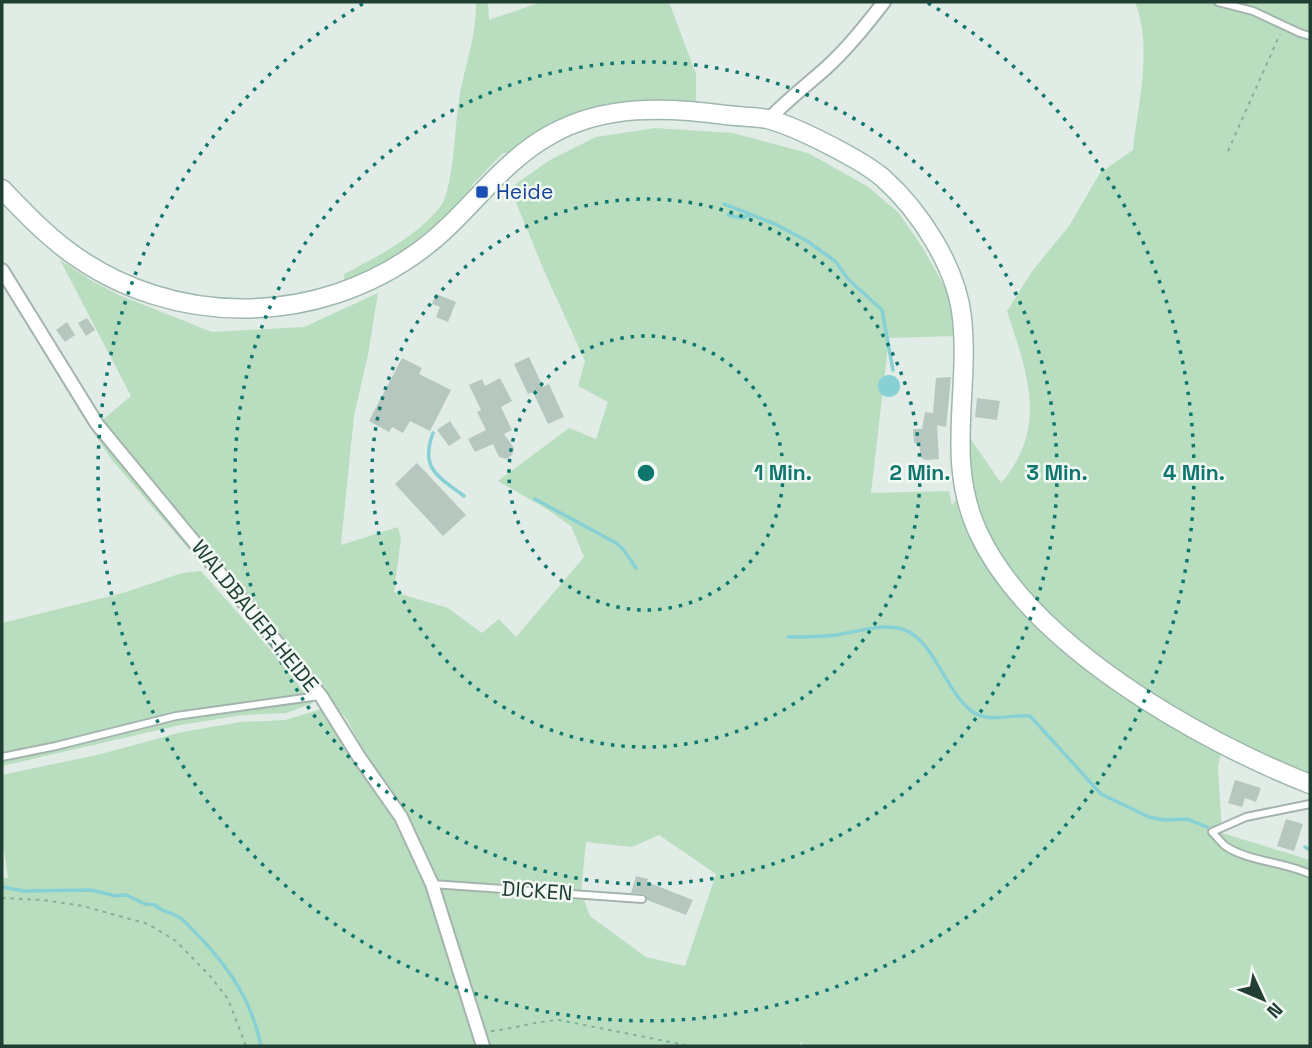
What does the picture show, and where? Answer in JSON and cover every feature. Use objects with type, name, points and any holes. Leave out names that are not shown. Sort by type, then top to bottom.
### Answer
[{"type":"main road","points":[[6,201],[68,251],[137,290],[175,302],[210,308],[268,309],[339,294],[392,270],[427,245],[528,149],[568,126],[621,111],[694,111],[769,119],[815,138],[882,177],[912,209],[933,237],[956,288],[962,316],[959,468],[966,502],[978,531],[1002,574],[1045,621],[1137,694],[1222,745],[1310,784]]},
{"type":"street","points":[[769,119],[787,99],[827,67],[855,39],[884,2]]},
{"type":"street","name":"WALDBAUER-HEIDE","points":[[2,270],[97,424],[321,696]]},
{"type":"street","points":[[321,696],[401,817],[432,884],[483,1046]]},
{"type":"lane","points":[[1218,2],[1253,11],[1310,36]]},
{"type":"lane","name":"WALDBAUER-HEIDE","points":[[2,757],[176,716],[321,696]]},
{"type":"lane","points":[[1310,804],[1246,817],[1213,832],[1224,845],[1238,852],[1310,874]]},
{"type":"lane","name":"DICKEN","points":[[432,884],[642,899]]},
{"type":"path","points":[[1228,151],[1284,24]]},
{"type":"path","points":[[2,898],[83,906],[148,924],[176,941],[211,976],[229,999],[246,1046]]},
{"type":"path","points":[[479,1032],[514,1029],[559,1020],[690,1046]]},
{"type":"green space","points":[[476,2],[488,2],[489,20],[541,2],[669,2],[696,74],[696,103],[647,101],[604,106],[528,140],[508,153],[503,153],[473,184],[462,203],[446,219],[395,259],[344,284],[344,274],[383,253],[420,228],[444,199],[451,174],[460,94],[474,29]]},
{"type":"green space","points":[[1135,2],[1310,2],[1310,776],[1221,753],[1218,766],[1222,833],[1310,860],[1310,1046],[805,1046],[800,1042],[800,1046],[2,1046],[2,878],[8,878],[2,837],[2,775],[101,754],[182,732],[241,722],[285,720],[322,709],[396,816],[428,884],[476,1032],[481,1019],[440,890],[444,888],[583,897],[590,916],[646,957],[685,966],[716,874],[659,835],[632,847],[586,842],[581,891],[441,881],[434,876],[347,720],[280,635],[100,422],[131,396],[60,260],[119,295],[212,332],[304,327],[378,293],[354,416],[341,545],[398,527],[401,538],[394,592],[448,608],[482,633],[499,619],[516,637],[584,557],[571,526],[498,481],[569,428],[596,439],[608,402],[578,386],[585,361],[510,188],[550,160],[596,137],[655,128],[733,133],[808,153],[867,186],[898,212],[923,248],[948,293],[959,336],[889,338],[871,493],[949,491],[952,505],[966,486],[970,438],[1001,483],[1016,462],[1025,441],[1030,399],[1027,378],[1007,311],[1033,270],[1069,226],[1100,173],[1133,150],[1144,56],[1140,19]]},
{"type":"green space","points":[[2,276],[45,342],[198,554],[194,555],[112,460],[2,284]]},
{"type":"green space","points":[[201,571],[313,703],[286,713],[243,715],[180,725],[2,766],[2,623],[123,593],[182,573]]},
{"type":"water","points":[[889,375],[897,378],[900,386],[897,394],[889,397],[881,394],[878,386],[881,378]]},
{"type":"building","points":[[436,294],[456,302],[448,322],[436,317],[440,307],[432,304]]},
{"type":"building","points":[[87,318],[95,330],[86,336],[78,323]]},
{"type":"building","points":[[67,322],[75,335],[65,342],[56,330]]},
{"type":"building","points":[[529,357],[543,387],[549,384],[564,417],[548,424],[533,392],[528,394],[514,364]]},
{"type":"building","points":[[402,358],[422,368],[419,374],[451,390],[430,431],[410,421],[403,433],[392,427],[389,432],[369,421]]},
{"type":"building","points":[[951,377],[946,427],[937,425],[939,459],[926,460],[921,458],[919,443],[914,443],[913,429],[922,429],[925,412],[933,413],[936,378]]},
{"type":"building","points":[[500,378],[512,401],[501,407],[512,430],[504,434],[514,448],[512,455],[506,459],[499,457],[493,444],[475,452],[468,439],[486,430],[477,412],[481,410],[469,385],[482,379],[485,386]]},
{"type":"building","points":[[977,398],[1000,401],[997,420],[975,417]]},
{"type":"building","points":[[450,421],[461,438],[449,446],[437,430]]},
{"type":"building","points":[[417,463],[466,515],[443,536],[395,484]]},
{"type":"building","points":[[1235,780],[1261,788],[1256,802],[1245,798],[1242,807],[1228,803]]},
{"type":"building","points":[[1286,819],[1303,824],[1294,851],[1277,846]]},
{"type":"building","points":[[636,876],[693,900],[686,915],[647,900],[645,894],[631,893]]},
{"type":"waterway","points":[[724,204],[775,224],[807,241],[835,261],[848,279],[882,310],[893,370]]},
{"type":"waterway","points":[[728,215],[742,218],[751,215]]},
{"type":"waterway","points":[[433,433],[429,445],[433,470],[464,496]]},
{"type":"waterway","points":[[535,499],[616,543],[636,568]]},
{"type":"waterway","points":[[788,637],[830,636],[879,627],[905,630],[924,645],[956,694],[973,712],[993,718],[1030,716],[1101,794],[1149,817],[1164,820],[1187,819],[1207,827]]},
{"type":"waterway","points":[[1305,847],[1310,850]]},
{"type":"waterway","points":[[2,887],[24,891],[91,890],[116,896],[126,895],[180,917],[232,977],[250,1009],[261,1046]]},
{"type":"place","name":"Heide","points":[[482,192]]}]
